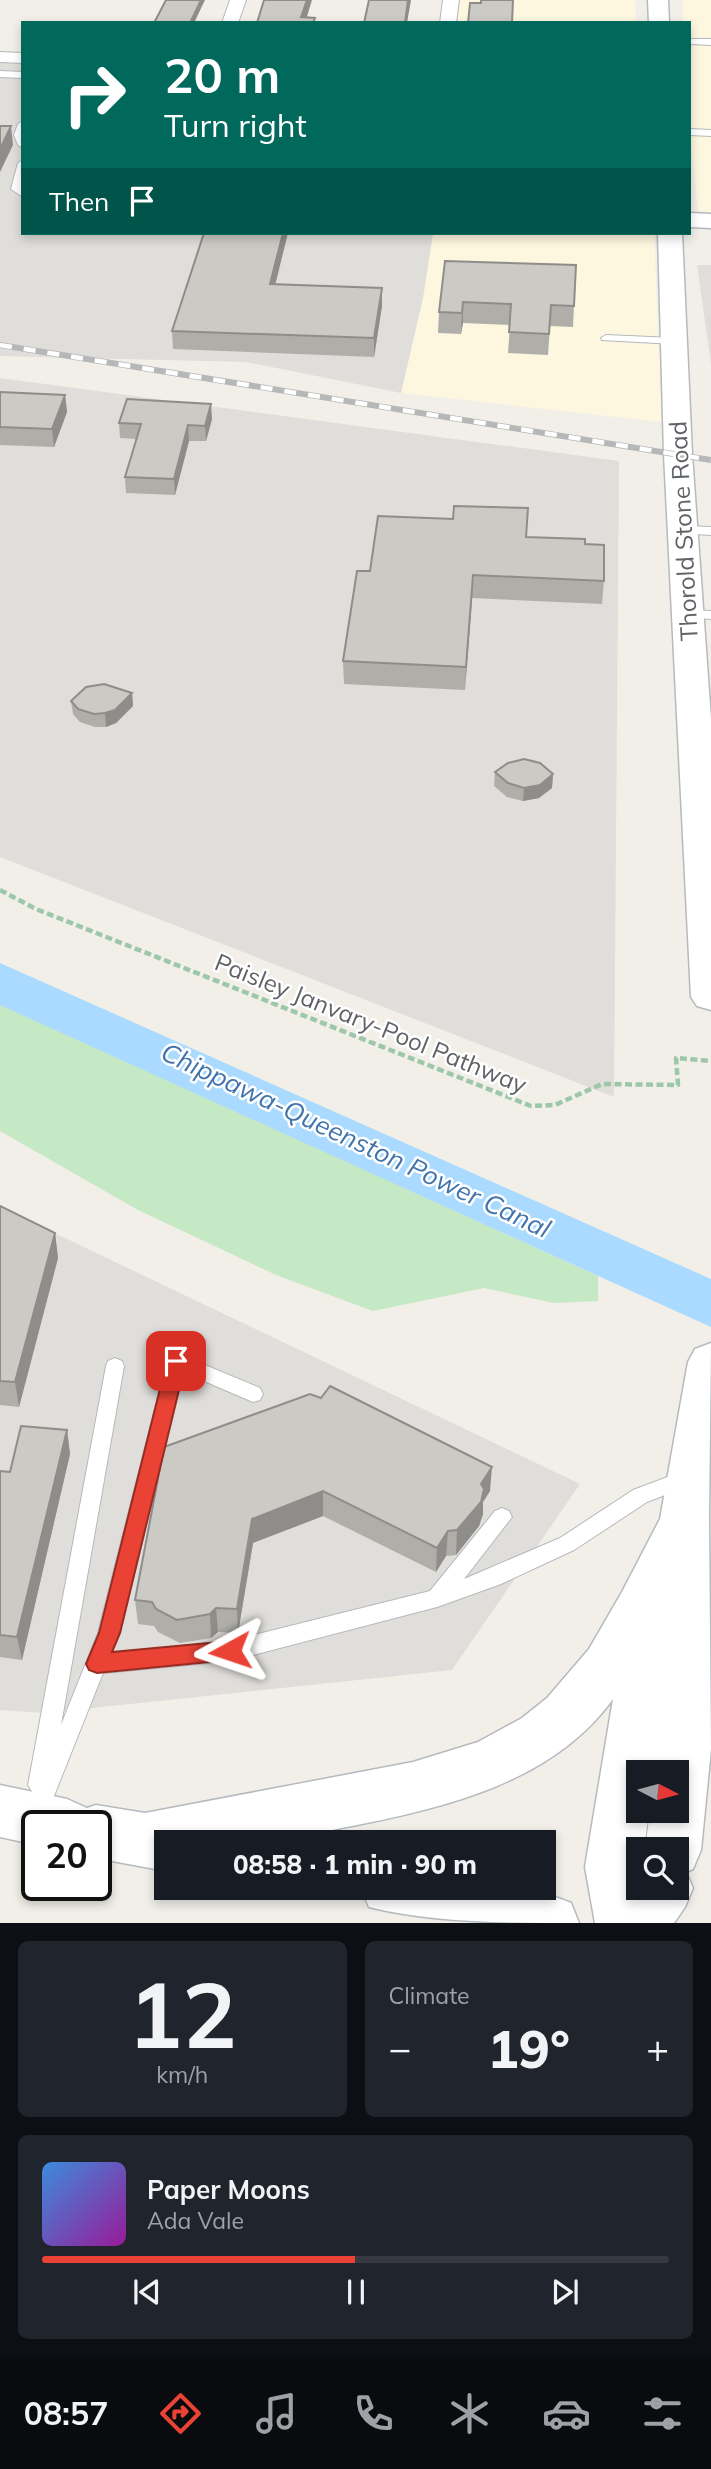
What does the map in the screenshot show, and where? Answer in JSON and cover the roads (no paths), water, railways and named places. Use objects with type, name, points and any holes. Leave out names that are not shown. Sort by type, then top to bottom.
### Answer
[{"type":"main road","points":[[659,0],[659,21]]},
{"type":"main road","points":[[691,220],[711,220]]},
{"type":"main road","name":"Thorold Stone Road","points":[[670,235],[674,341],[697,530],[711,997]]},
{"type":"main road","points":[[623,1923],[613,1867],[652,1622],[688,1498],[711,1362]]},
{"type":"main road","points":[[683,1760],[706,1560],[688,1498]]},
{"type":"main road","points":[[136,1838],[345,1803],[413,1788],[453,1777],[539,1738],[570,1713],[594,1686],[688,1498]]},
{"type":"main road","points":[[445,1900],[551,1923]]},
{"type":"main road","points":[[639,1923],[655,1900]]},
{"type":"street","points":[[231,21],[238,0]]},
{"type":"street","points":[[448,21],[451,0]]},
{"type":"street","points":[[0,57],[21,58]]},
{"type":"lane","points":[[691,42],[711,43]]},
{"type":"lane","points":[[0,74],[21,75]]},
{"type":"lane","points":[[691,132],[711,133]]},
{"type":"lane","points":[[21,170],[16,189],[21,193]]},
{"type":"lane","points":[[606,338],[674,341]]},
{"type":"lane","points":[[36,1810],[109,1633],[176,1361],[253,1394]]},
{"type":"lane","points":[[34,1810],[116,1366]]},
{"type":"lane","points":[[97,1664],[230,1651],[437,1598],[494,1578],[567,1544],[640,1496],[688,1498]]},
{"type":"lane","points":[[437,1598],[502,1517]]},
{"type":"water","name":"Chippawa-Queenston Power Canal","points":[[0,963],[711,1279],[711,1327],[0,1005]]},
{"type":"railway","points":[[0,345],[711,460]]}]
